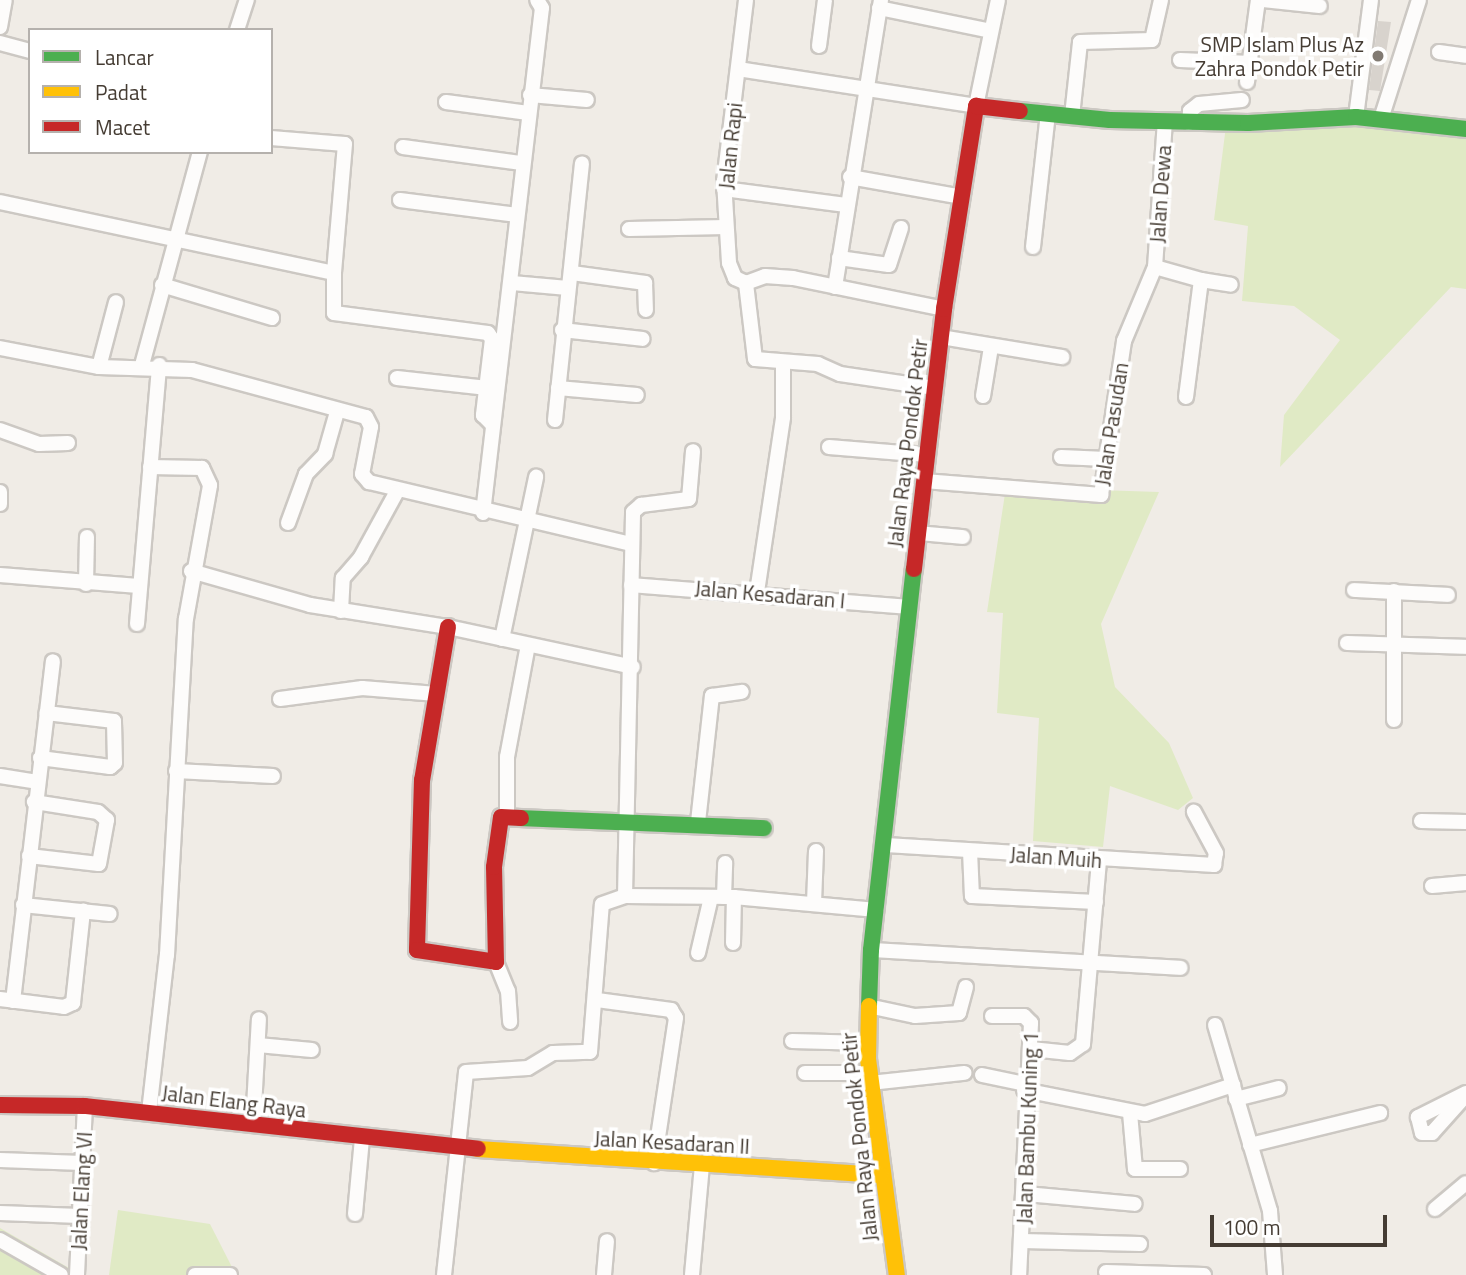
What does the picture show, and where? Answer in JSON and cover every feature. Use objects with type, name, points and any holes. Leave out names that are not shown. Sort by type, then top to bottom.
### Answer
[{"type":"street","points":[[0,27],[5,0]]},
{"type":"street","points":[[238,28],[247,0]]},
{"type":"street","points":[[483,513],[492,424],[512,283],[522,163],[542,8],[537,0]]},
{"type":"street","name":"Jalan Rapi","points":[[746,0],[724,189],[732,274],[746,283]]},
{"type":"street","points":[[818,46],[825,0]]},
{"type":"street","points":[[976,106],[998,0]]},
{"type":"street","points":[[1072,116],[1080,42],[1152,40],[1161,0]]},
{"type":"street","points":[[1247,82],[1261,0],[1320,6]]},
{"type":"street","points":[[1356,117],[1371,0]]},
{"type":"street","points":[[1381,118],[1419,0]]},
{"type":"street","points":[[835,286],[864,88],[880,4],[991,31]]},
{"type":"street","points":[[0,43],[28,50]]},
{"type":"street","points":[[1439,52],[1466,57]]},
{"type":"street","points":[[1180,60],[1251,63]]},
{"type":"street","points":[[738,69],[976,106],[1072,116],[1189,123],[1356,117],[1466,130]]},
{"type":"street","points":[[530,95],[587,100]]},
{"type":"street","points":[[1189,123],[1190,111],[1199,104],[1242,100]]},
{"type":"street","points":[[446,102],[528,113]]},
{"type":"street","name":"Jalan Raya Pondok Petir","points":[[897,1275],[880,1175],[867,1042],[871,950],[886,845],[909,607],[944,309],[976,106]]},
{"type":"street","points":[[1033,247],[1048,113]]},
{"type":"street","name":"Jalan Dewa","points":[[1155,267],[1165,122]]},
{"type":"street","points":[[273,138],[345,144],[334,273],[334,313],[491,335],[483,415],[492,424]]},
{"type":"street","points":[[402,148],[522,163]]},
{"type":"street","points":[[142,365],[199,154]]},
{"type":"street","points":[[555,420],[562,330],[572,273],[582,163]]},
{"type":"street","points":[[850,177],[962,197]]},
{"type":"street","points":[[724,189],[846,205]]},
{"type":"street","points":[[400,200],[517,215]]},
{"type":"street","points":[[0,202],[334,273]]},
{"type":"street","points":[[629,229],[726,227]]},
{"type":"street","points":[[839,258],[892,264],[901,228]]},
{"type":"street","points":[[1155,267],[1231,285]]},
{"type":"street","name":"Jalan Pasudan","points":[[924,481],[1097,497],[1104,489],[1124,341],[1155,267]]},
{"type":"street","points":[[572,273],[647,284],[646,310]]},
{"type":"street","points":[[935,387],[840,374],[818,364],[755,359],[746,283],[778,276],[944,309]]},
{"type":"street","points":[[1186,397],[1201,279]]},
{"type":"street","points":[[512,283],[568,288]]},
{"type":"street","points":[[162,285],[272,318]]},
{"type":"street","points":[[99,367],[116,302]]},
{"type":"street","points":[[562,330],[643,339]]},
{"type":"street","points":[[941,337],[1062,357]]},
{"type":"street","points":[[983,396],[991,347]]},
{"type":"street","points":[[0,348],[99,367],[159,365],[264,387],[337,412],[369,419],[362,474],[396,493],[628,543]]},
{"type":"street","points":[[757,592],[783,417],[783,363]]},
{"type":"street","points":[[137,624],[159,365]]},
{"type":"street","points":[[397,378],[486,388]]},
{"type":"street","points":[[558,388],[637,395]]},
{"type":"street","points":[[288,523],[306,474],[326,454],[337,412]]},
{"type":"street","points":[[0,430],[39,444],[68,443]]},
{"type":"street","points":[[829,447],[927,455]]},
{"type":"street","points":[[625,896],[633,667],[628,543],[636,507],[689,499],[693,451]]},
{"type":"street","points":[[1061,457],[1106,459]]},
{"type":"street","points":[[149,467],[202,468],[209,473],[191,571],[176,771],[167,955],[149,1112]]},
{"type":"street","points":[[502,639],[523,522],[536,477]]},
{"type":"street","points":[[0,492],[0,504]]},
{"type":"street","points":[[341,611],[343,578],[362,557],[396,493]]},
{"type":"street","points":[[918,533],[963,537]]},
{"type":"street","points":[[86,584],[87,537]]},
{"type":"street","points":[[191,571],[341,611],[448,627],[633,667]]},
{"type":"street","points":[[0,575],[86,584],[139,586]]},
{"type":"street","name":"Jalan Kesadaran I","points":[[631,585],[757,592],[909,607]]},
{"type":"street","points":[[1354,590],[1448,595]]},
{"type":"street","points":[[1394,591],[1394,720]]},
{"type":"street","points":[[448,627],[422,780],[414,946],[432,954],[496,962]]},
{"type":"street","points":[[1347,643],[1395,642],[1466,647]]},
{"type":"street","points":[[507,816],[507,757],[528,645]]},
{"type":"street","points":[[53,661],[36,782],[23,905],[7,1000],[64,1007],[73,1003],[83,911]]},
{"type":"street","points":[[280,699],[336,689],[437,694]]},
{"type":"street","points":[[698,822],[712,696],[742,692]]},
{"type":"street","points":[[40,758],[110,767],[116,763],[114,721],[46,713]]},
{"type":"street","points":[[176,771],[273,776]]},
{"type":"street","points":[[0,776],[36,782]]},
{"type":"street","points":[[29,856],[99,864],[107,820],[98,812],[34,802]]},
{"type":"street","name":"Jalan Muih","points":[[886,845],[1209,866],[1216,861],[1216,853],[1194,812]]},
{"type":"street","points":[[510,1022],[508,991],[496,962],[496,824],[507,816],[698,822],[765,828]]},
{"type":"street","points":[[1421,821],[1466,822]]},
{"type":"street","points":[[814,903],[816,851]]},
{"type":"street","points":[[970,851],[972,896],[1096,902]]},
{"type":"street","points":[[1031,1049],[1070,1053],[1083,1044],[1099,860]]},
{"type":"street","points":[[725,863],[723,897],[733,943]]},
{"type":"street","points":[[1432,886],[1466,883]]},
{"type":"street","points":[[444,1275],[462,1147],[468,1070],[528,1068],[553,1053],[588,1053],[597,1000],[601,908],[625,896],[723,897],[814,903],[876,911]]},
{"type":"street","points":[[698,953],[723,897]]},
{"type":"street","points":[[23,905],[110,914]]},
{"type":"street","points":[[871,950],[949,958],[1090,960],[1180,968]]},
{"type":"street","points":[[868,1006],[915,1016],[962,1012],[966,987]]},
{"type":"street","points":[[597,1000],[671,1010],[676,1018],[653,1163]]},
{"type":"street","name":"Jalan Bambu Kuning 1","points":[[992,1016],[1028,1017],[1031,1049],[1025,1087],[1026,1194],[1019,1275]]},
{"type":"street","points":[[253,1125],[259,1019]]},
{"type":"street","points":[[1215,1025],[1270,1211],[1275,1275]]},
{"type":"street","points":[[792,1041],[867,1042]]},
{"type":"street","points":[[258,1045],[312,1050]]},
{"type":"street","points":[[805,1073],[870,1078],[964,1073]]},
{"type":"street","points":[[982,1075],[1130,1113],[1154,1113],[1235,1092],[1279,1088]]},
{"type":"street","name":"Jalan Elang Raya","points":[[0,1105],[149,1112],[362,1138],[462,1147]]},
{"type":"street","name":"Jalan Elang VI","points":[[77,1275],[85,1107]]},
{"type":"street","points":[[1130,1113],[1132,1165],[1140,1170],[1180,1169]]},
{"type":"street","points":[[1250,1145],[1380,1113]]},
{"type":"street","points":[[355,1214],[362,1138]]},
{"type":"street","name":"Jalan Kesadaran II","points":[[462,1147],[653,1163],[880,1175]]},
{"type":"street","points":[[0,1160],[82,1163]]},
{"type":"street","points":[[692,1275],[702,1166]]},
{"type":"street","points":[[1436,1209],[1466,1183]]},
{"type":"street","points":[[1026,1194],[1135,1204]]},
{"type":"street","points":[[0,1213],[80,1216]]},
{"type":"street","points":[[0,1240],[61,1275]]},
{"type":"street","points":[[604,1275],[607,1241]]},
{"type":"street","points":[[1023,1241],[1140,1244]]},
{"type":"street","points":[[1106,1272],[1204,1275]]},
{"type":"street","points":[[195,1275],[230,1275]]},
{"type":"green space","points":[[1227,118],[1466,129],[1466,289],[1451,287],[1280,467],[1284,415],[1340,340],[1294,306],[1242,301],[1248,226],[1214,220]]},
{"type":"green space","points":[[1006,487],[1159,492],[1101,624],[1115,687],[1169,743],[1193,798],[1178,810],[1110,786],[1103,847],[1033,841],[1039,718],[997,713],[1003,613],[987,612]]},
{"type":"green space","points":[[118,1210],[210,1224],[236,1275],[109,1275]]},
{"type":"green space","points":[[0,1228],[81,1275],[0,1275]]},
{"type":"building","points":[[1378,21],[1391,22],[1380,91],[1369,90]]},
{"type":"traffic: fast","points":[[1020,111],[1110,120],[1248,123],[1356,117],[1466,129]]},
{"type":"traffic: fast","points":[[869,1006],[871,950],[914,569]]},
{"type":"traffic: fast","points":[[521,818],[764,828]]},
{"type":"traffic: slow","points":[[869,1006],[868,1059],[897,1275]]},
{"type":"traffic: slow","points":[[478,1149],[880,1175]]},
{"type":"traffic: jam","points":[[914,569],[944,309],[976,106],[1020,111]]},
{"type":"traffic: jam","points":[[448,627],[422,780],[417,950],[496,962],[494,867],[501,817],[521,818]]},
{"type":"traffic: jam","points":[[0,1105],[85,1106],[478,1149]]},
{"type":"place","name":"SMP Islam Plus Az Zahra Pondok Petir","points":[[1378,56]]}]
